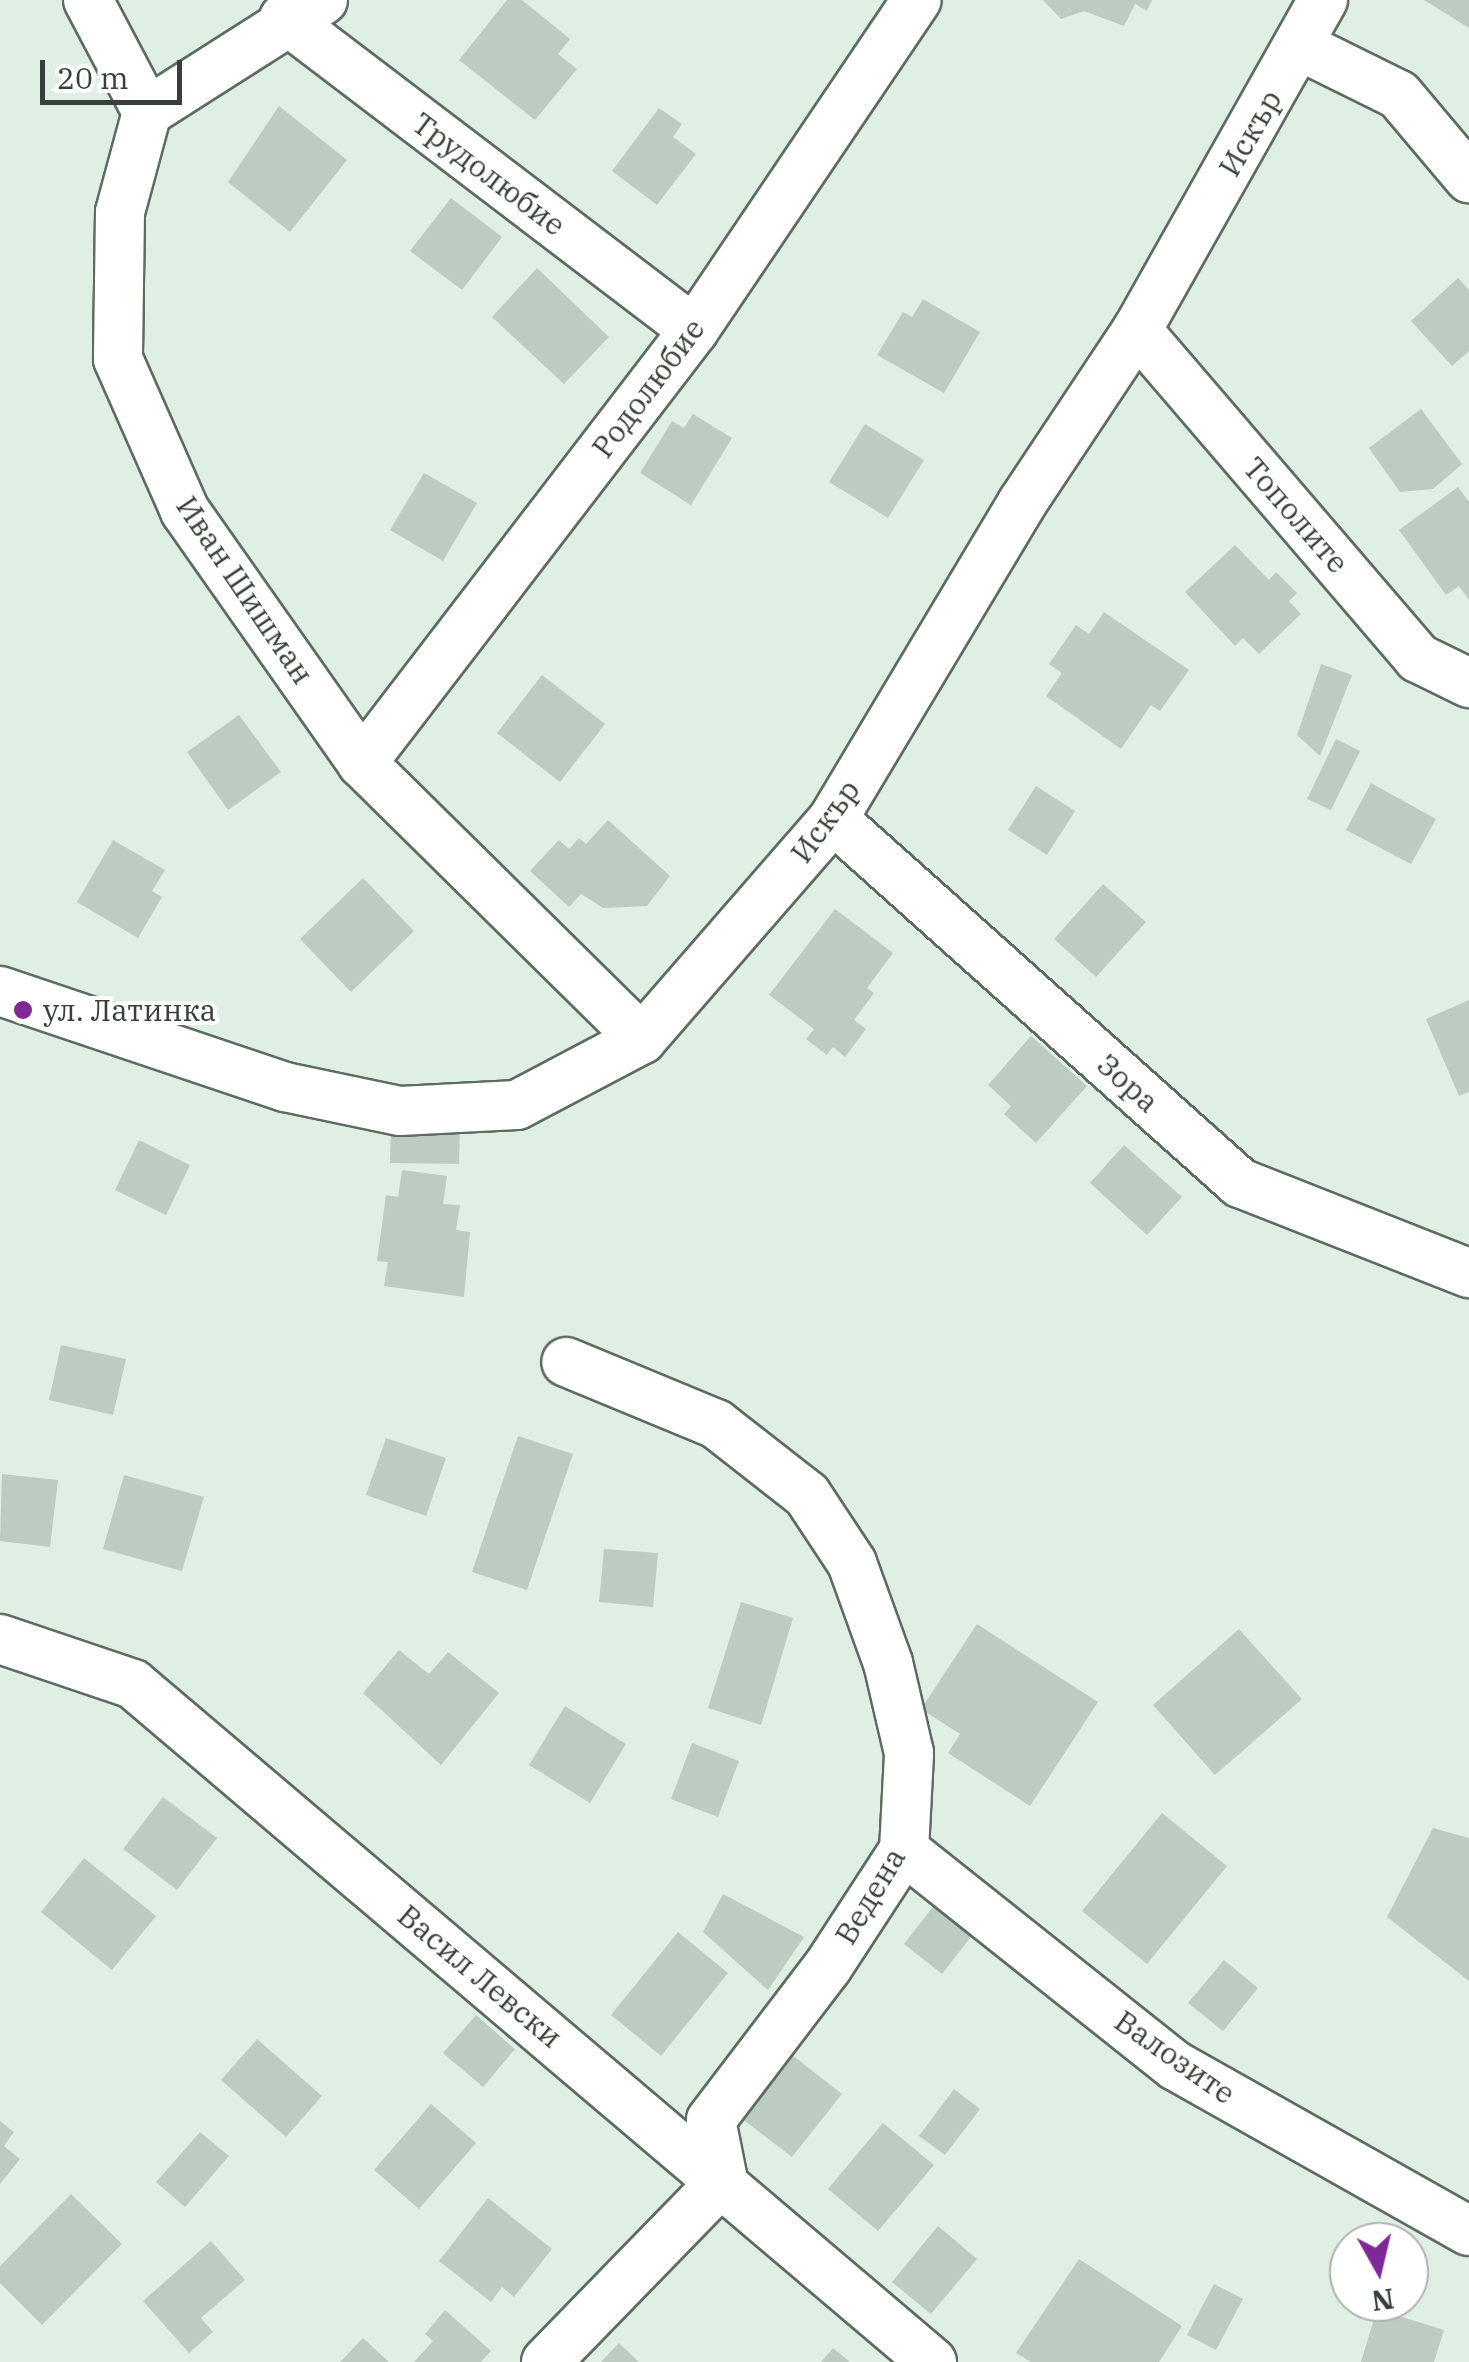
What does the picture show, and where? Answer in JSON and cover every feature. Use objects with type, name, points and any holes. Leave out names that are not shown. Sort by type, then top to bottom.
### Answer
[{"type":"street","points":[[88,0],[147,112],[304,9]]},
{"type":"street","name":"Родолюбие","points":[[362,764],[694,330],[917,0]]},
{"type":"street","name":"Искър","points":[[0,990],[285,1087],[400,1111],[517,1105],[642,1040],[832,819],[1022,503],[1137,330],[1323,0]]},
{"type":"street","name":"Трудолюбие","points":[[304,9],[694,330]]},
{"type":"street","points":[[1300,46],[1399,95],[1469,178]]},
{"type":"street","name":"Иван Шишман","points":[[147,112],[120,212],[118,359],[185,511],[362,764],[642,1040]]},
{"type":"street","name":"Тополите","points":[[1137,330],[1418,658],[1469,683]]},
{"type":"street","name":"Зора","points":[[832,819],[1240,1183],[1469,1273]]},
{"type":"street","name":"Ведена","points":[[566,1362],[716,1424],[807,1495],[852,1563],[888,1663],[909,1753],[904,1850],[827,1968],[711,2120],[724,2180]]},
{"type":"street","name":"Васил Левски","points":[[0,1639],[132,1684],[724,2180],[932,2362]]},
{"type":"street","name":"Валозите","points":[[904,1850],[1176,2066],[1469,2231]]},
{"type":"street","points":[[546,2362],[724,2180]]},
{"type":"building","points":[[507,0],[522,0],[570,39],[558,54],[577,69],[535,120],[459,60]]},
{"type":"building","points":[[1043,0],[1152,0],[1147,11],[1135,4],[1124,26],[1084,11],[1061,19]]},
{"type":"building","points":[[1424,0],[1469,0],[1469,28]]},
{"type":"building","points":[[279,106],[347,160],[290,232],[228,182]]},
{"type":"building","points":[[659,108],[682,124],[673,137],[696,154],[657,205],[612,171]]},
{"type":"building","points":[[451,198],[502,237],[462,290],[410,251]]},
{"type":"building","points":[[537,268],[609,337],[564,384],[492,317]]},
{"type":"building","points":[[1458,278],[1469,290],[1469,351],[1452,366],[1411,321]]},
{"type":"building","points":[[923,299],[980,332],[944,393],[877,355],[903,312],[912,317]]},
{"type":"building","points":[[1421,409],[1462,464],[1433,489],[1400,492],[1369,448]]},
{"type":"building","points":[[693,414],[732,438],[691,505],[640,473],[672,421],[684,428]]},
{"type":"building","points":[[865,424],[924,460],[888,518],[829,482]]},
{"type":"building","points":[[424,473],[477,503],[443,561],[390,530]]},
{"type":"building","points":[[1458,487],[1469,502],[1469,600],[1459,586],[1446,595],[1399,530]]},
{"type":"building","points":[[1235,545],[1269,580],[1276,572],[1297,593],[1289,601],[1301,614],[1259,654],[1243,638],[1235,646],[1185,592]]},
{"type":"building","points":[[1104,612],[1189,670],[1160,711],[1151,705],[1121,749],[1046,696],[1062,673],[1049,664],[1076,625],[1089,634]]},
{"type":"building","points":[[1321,664],[1352,675],[1320,756],[1297,735]]},
{"type":"building","points":[[542,675],[605,724],[560,782],[497,733]]},
{"type":"building","points":[[239,715],[281,772],[228,810],[187,752]]},
{"type":"building","points":[[1336,739],[1360,751],[1331,810],[1307,799]]},
{"type":"building","points":[[1371,783],[1436,819],[1411,864],[1346,830]]},
{"type":"building","points":[[1036,786],[1075,811],[1047,855],[1008,830]]},
{"type":"building","points":[[608,820],[670,876],[647,906],[603,908],[581,894],[569,907],[530,871],[559,840],[569,849],[579,838],[586,844]]},
{"type":"building","points":[[113,840],[165,870],[152,891],[162,897],[138,938],[77,902]]},
{"type":"building","points":[[363,878],[414,931],[351,992],[300,939]]},
{"type":"building","points":[[1103,884],[1146,922],[1096,977],[1054,939]]},
{"type":"building","points":[[835,909],[893,953],[867,988],[874,993],[854,1020],[866,1029],[845,1057],[833,1047],[827,1055],[806,1039],[814,1029],[769,995]]},
{"type":"building","points":[[1469,1000],[1469,1092],[1459,1096],[1426,1019]]},
{"type":"building","points":[[1031,1036],[1087,1086],[1036,1143],[1004,1114],[1011,1106],[988,1085]]},
{"type":"building","points":[[391,1125],[460,1128],[459,1164],[390,1163]]},
{"type":"building","points":[[139,1140],[190,1165],[166,1215],[115,1190]]},
{"type":"building","points":[[1124,1145],[1182,1197],[1147,1235],[1090,1183]]},
{"type":"building","points":[[402,1170],[447,1176],[443,1204],[460,1205],[456,1230],[470,1232],[464,1297],[384,1286],[388,1262],[377,1261],[386,1195],[398,1197]]},
{"type":"building","points":[[61,1345],[126,1359],[113,1415],[49,1400]]},
{"type":"building","points":[[518,1436],[573,1454],[527,1590],[472,1572]]},
{"type":"building","points":[[386,1438],[446,1458],[426,1516],[366,1495]]},
{"type":"building","points":[[2,1474],[58,1480],[50,1547],[0,1541]]},
{"type":"building","points":[[124,1475],[204,1497],[182,1571],[103,1549]]},
{"type":"building","points":[[604,1549],[658,1553],[653,1607],[599,1602]]},
{"type":"building","points":[[741,1602],[793,1618],[761,1725],[708,1708]]},
{"type":"building","points":[[977,1624],[1098,1702],[1030,1806],[948,1753],[960,1734],[921,1709]]},
{"type":"building","points":[[1239,1629],[1302,1699],[1215,1775],[1153,1705]]},
{"type":"building","points":[[399,1650],[429,1674],[448,1652],[499,1693],[441,1765],[363,1693]]},
{"type":"building","points":[[565,1706],[626,1744],[590,1803],[529,1765]]},
{"type":"building","points":[[692,1743],[739,1761],[718,1817],[671,1799]]},
{"type":"building","points":[[163,1797],[217,1838],[177,1890],[123,1849]]},
{"type":"building","points":[[1162,1813],[1227,1866],[1147,1964],[1082,1911]]},
{"type":"building","points":[[1433,1828],[1469,1838],[1469,1981],[1387,1917]]},
{"type":"building","points":[[84,1858],[156,1916],[112,1970],[41,1912]]},
{"type":"building","points":[[723,1894],[804,1937],[768,1990],[703,1932]]},
{"type":"building","points":[[943,1894],[981,1924],[942,1974],[904,1944]]},
{"type":"building","points":[[678,1932],[728,1973],[661,2056],[611,2015]]},
{"type":"building","points":[[1224,1960],[1258,1988],[1223,2031],[1188,2003]]},
{"type":"building","points":[[476,2015],[515,2049],[483,2087],[443,2053]]},
{"type":"building","points":[[257,2039],[322,2096],[286,2137],[221,2080]]},
{"type":"building","points":[[787,2051],[842,2094],[792,2157],[737,2115]]},
{"type":"building","points":[[954,2089],[980,2109],[945,2155],[919,2136]]},
{"type":"building","points":[[431,2104],[476,2143],[419,2209],[374,2170]]},
{"type":"building","points":[[0,2121],[14,2132],[4,2146],[20,2159],[0,2184]]},
{"type":"building","points":[[883,2123],[934,2165],[878,2231],[828,2189]]},
{"type":"building","points":[[200,2132],[229,2156],[185,2207],[156,2182]]},
{"type":"building","points":[[71,2194],[122,2244],[42,2325],[0,2283],[0,2266]]},
{"type":"building","points":[[488,2198],[552,2249],[514,2297],[502,2287],[491,2302],[439,2261]]},
{"type":"building","points":[[938,2226],[977,2259],[931,2314],[892,2282]]},
{"type":"building","points":[[211,2241],[245,2280],[201,2318],[213,2332],[189,2353],[143,2301]]},
{"type":"building","points":[[1079,2259],[1182,2326],[1159,2362],[1031,2362],[1016,2353]]},
{"type":"building","points":[[1214,2284],[1243,2299],[1216,2350],[1187,2335]]},
{"type":"building","points":[[445,2310],[491,2351],[481,2362],[414,2362],[433,2341],[425,2334]]},
{"type":"building","points":[[1373,2322],[1418,2322],[1444,2330],[1434,2362],[1361,2362]]},
{"type":"building","points":[[363,2338],[389,2362],[340,2362]]},
{"type":"building","points":[[619,2343],[639,2362],[601,2362]]},
{"type":"building","points":[[833,2348],[850,2362],[821,2362]]},
{"type":"place","name":"ул. Латинка","points":[[23,1010]]}]
